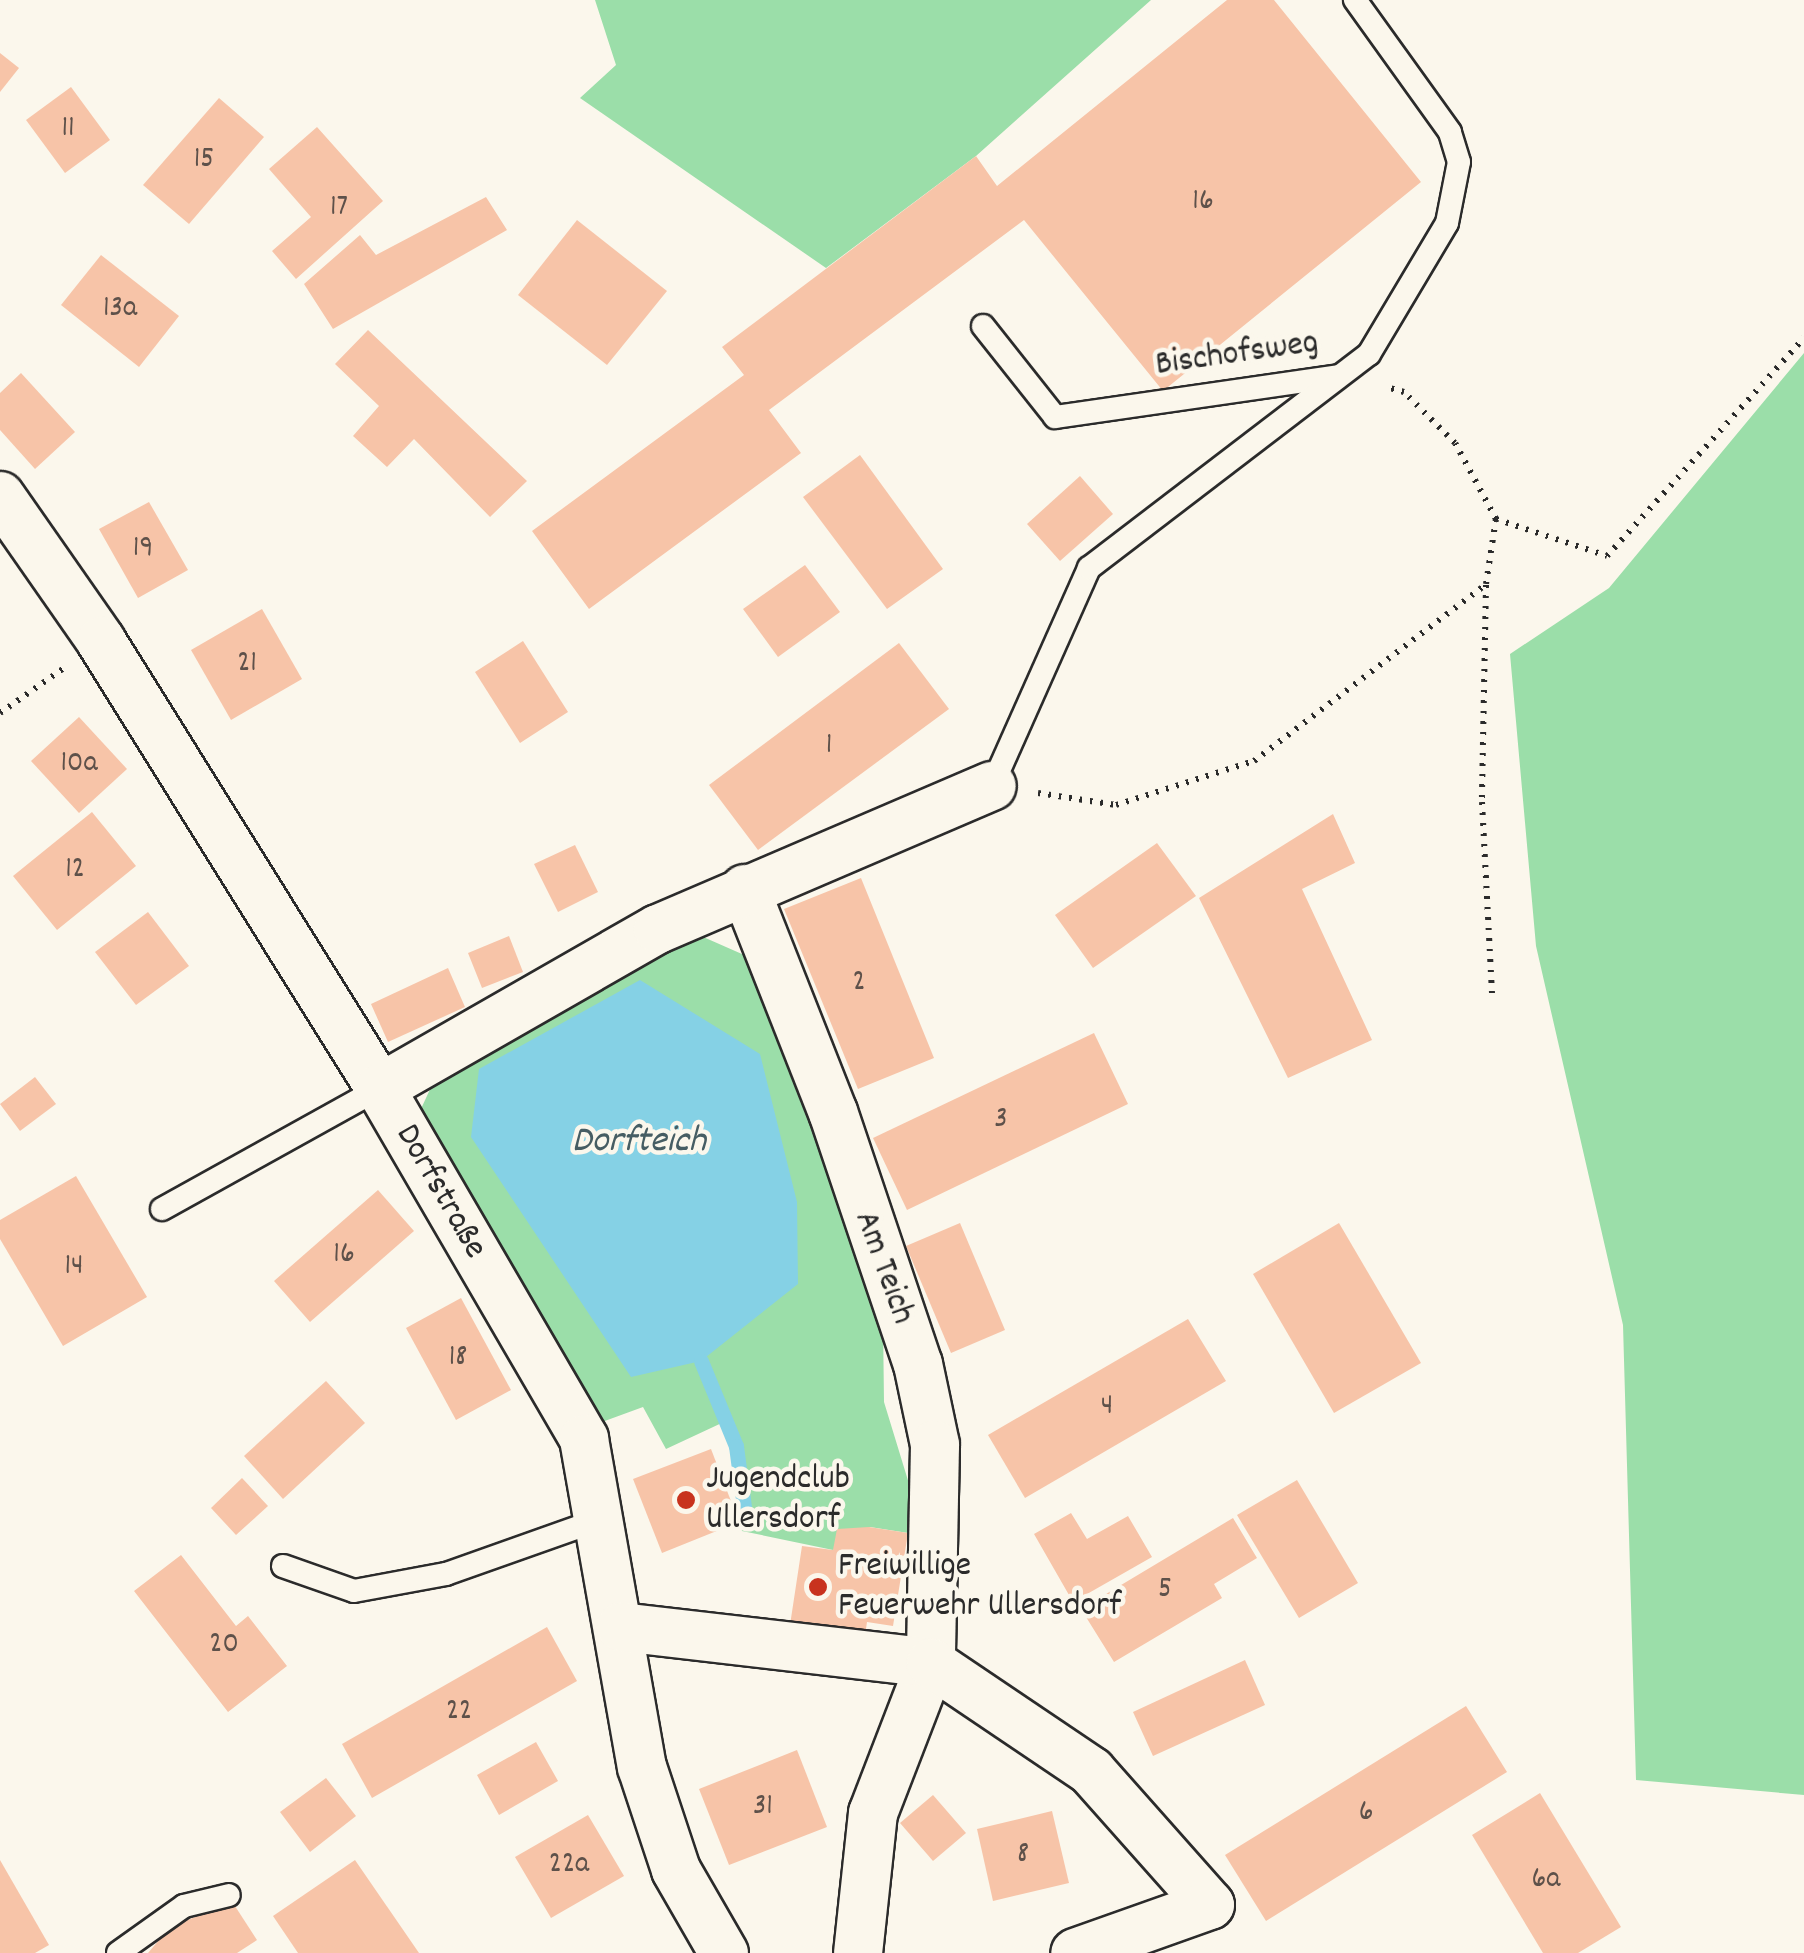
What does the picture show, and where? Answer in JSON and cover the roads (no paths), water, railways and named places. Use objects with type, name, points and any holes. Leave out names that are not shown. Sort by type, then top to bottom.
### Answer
[{"type":"street","name":"Dorfstraße","points":[[0,496],[101,641],[380,1088],[584,1438],[604,1518],[642,1768],[676,1870],[724,1953]]},
{"type":"street","points":[[380,1088],[746,889],[992,786]]},
{"type":"street","name":"Am Teich","points":[[746,889],[918,1364],[938,1497],[930,1663],[873,1813],[858,1953]]},
{"type":"street","points":[[620,1627],[930,1663],[1091,1771],[1210,1905],[1075,1953]]},
{"type":"lane","name":"Bischofsweg","points":[[983,326],[1055,417],[1341,376],[1386,332],[1438,238],[1459,162],[1439,112],[1355,0]]},
{"type":"lane","points":[[992,786],[1089,568],[1341,376]]},
{"type":"lane","points":[[162,1208],[380,1088]]},
{"type":"lane","points":[[282,1566],[354,1591],[446,1574],[604,1518]]},
{"type":"lane","points":[[118,1953],[184,1906],[229,1894]]},
{"type":"water","name":"Dorfteich","points":[[640,980],[760,1054],[797,1202],[798,1284],[701,1361],[631,1377],[471,1137],[479,1069]]},
{"type":"waterway","points":[[701,1361],[736,1446],[745,1514]]},
{"type":"place","name":"Jugendclub Ullersdorf","points":[[686,1500]]},
{"type":"place","name":"Freiwillige Feuerwehr Ullersdorf","points":[[818,1587]]}]
